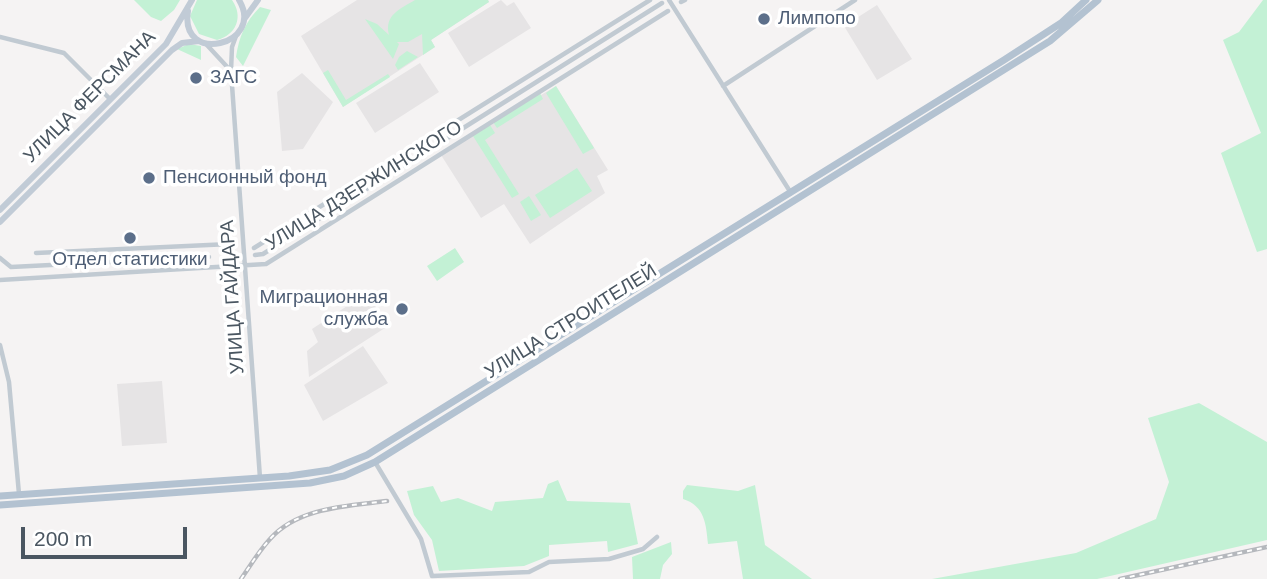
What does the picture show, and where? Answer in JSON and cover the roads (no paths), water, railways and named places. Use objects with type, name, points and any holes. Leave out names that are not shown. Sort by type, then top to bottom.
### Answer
[{"type":"main road","name":"УЛИЦА СТРОИТЕЛЕЙ","points":[[0,496],[19,500],[261,488],[327,481],[375,462],[796,201],[1032,42],[1086,0]]},
{"type":"main road","name":"УЛИЦА СТРОИТЕЛЕЙ","points":[[0,505],[19,500],[156,485],[317,473],[367,455],[791,193],[1050,41],[1098,0]]},
{"type":"main road","points":[[791,193],[796,201]]},
{"type":"main road","points":[[586,319],[591,328]]},
{"type":"main road","points":[[458,399],[463,407]]},
{"type":"main road","points":[[260,478],[261,488]]},
{"type":"main road","points":[[156,485],[156,494]]},
{"type":"street","points":[[239,0],[243,8],[240,27]]},
{"type":"street","points":[[240,27],[258,0]]},
{"type":"street","name":"УЛИЦА ДЗЕРЖИНСКОГО","points":[[254,248],[650,0]]},
{"type":"street","points":[[669,0],[791,193]]},
{"type":"street","points":[[723,86],[855,0]]},
{"type":"street","points":[[192,1],[186,19],[189,29],[231,71]]},
{"type":"street","name":"УЛИЦА ФЕРСМАНА","points":[[0,210],[166,44],[192,1]]},
{"type":"street","name":"УЛИЦА ДЗЕРЖИНСКОГО","points":[[255,255],[263,254],[662,3]]},
{"type":"street","name":"УЛИЦА ДЗЕРЖИНСКОГО","points":[[0,280],[266,264],[668,11]]},
{"type":"street","name":"УЛИЦА ФЕРСМАНА","points":[[0,222],[172,50],[182,43],[225,44],[240,27]]},
{"type":"street","name":"УЛИЦА ГАЙДАРА","points":[[240,27],[232,47],[231,71],[260,478]]},
{"type":"street","points":[[0,37],[64,53],[117,105]]},
{"type":"street","points":[[86,124],[92,130]]},
{"type":"street","points":[[36,253],[230,244]]},
{"type":"street","points":[[0,258],[11,267],[209,257]]},
{"type":"street","points":[[0,345],[9,382],[19,500]]},
{"type":"street","points":[[375,462],[421,539],[432,576],[529,572],[549,562],[609,559],[643,549],[657,537]]},
{"type":"railway","points":[[241,579],[270,539],[281,528],[295,520],[324,510],[387,501]]},
{"type":"railway","points":[[1120,579],[1267,547]]},
{"type":"place","name":"Лимпопо","points":[[764,19]]},
{"type":"place","name":"ЗАГС","points":[[196,78]]},
{"type":"place","name":"Пенсионный фонд","points":[[149,178]]},
{"type":"place","name":"Отдел статистики","points":[[130,238]]},
{"type":"place","name":"Миграционная служба","points":[[402,309]]}]
